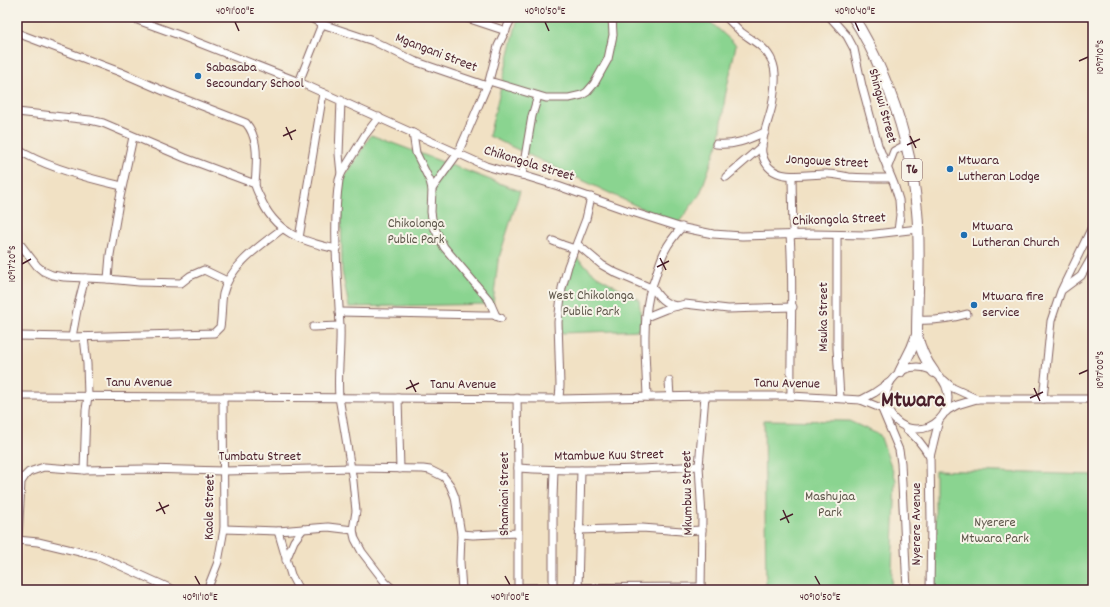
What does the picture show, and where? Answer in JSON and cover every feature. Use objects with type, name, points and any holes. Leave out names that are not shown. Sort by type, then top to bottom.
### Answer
[{"type":"highway","name":"T6","points":[[853,17],[866,38],[890,91],[907,144],[914,181],[918,229],[917,335],[920,348],[926,362],[938,374]]},
{"type":"highway","name":"T6","points":[[900,372],[917,335]]},
{"type":"street","name":"Chikongola Street","points":[[131,17],[299,82],[458,152],[486,166],[522,175],[682,228],[728,236],[867,235],[918,229]]},
{"type":"street","name":"Mgangani Street","points":[[309,17],[322,24],[373,41],[425,65],[488,83],[553,99],[577,97],[590,89],[608,59],[613,35],[612,17]]},
{"type":"street","points":[[464,17],[506,31]]},
{"type":"street","points":[[432,189],[458,152],[488,83],[498,46],[512,17]]},
{"type":"street","name":"Jongowe Street","points":[[726,17],[741,32],[761,46],[772,61],[775,86],[770,118],[762,146],[762,154],[769,167],[776,172],[792,176],[828,174],[850,177],[892,178]]},
{"type":"street","name":"Shingwi Street","points":[[830,17],[847,36],[854,49],[862,86],[878,145],[892,178],[899,200],[900,215],[898,231]]},
{"type":"street","points":[[299,82],[322,24]]},
{"type":"street","points":[[17,33],[120,72],[166,92],[246,123],[253,134],[255,141],[255,184],[262,203],[270,216],[282,229],[299,238],[321,246],[337,249]]},
{"type":"street","points":[[299,238],[323,93]]},
{"type":"street","points":[[522,175],[532,116],[538,96]]},
{"type":"street","points":[[341,100],[339,154],[341,174],[338,189],[337,249],[340,326],[339,397],[352,468],[356,511],[353,530],[355,539],[390,589]]},
{"type":"street","points":[[17,112],[90,120],[103,123],[134,137],[255,184]]},
{"type":"street","points":[[341,174],[365,135],[379,117]]},
{"type":"street","points":[[716,144],[736,144],[765,132]]},
{"type":"street","points":[[339,312],[483,314],[498,317],[489,300],[444,247],[433,225],[430,212],[432,189],[430,181],[416,153],[413,133]]},
{"type":"street","points":[[108,279],[110,255],[122,186],[134,137]]},
{"type":"street","points":[[887,169],[894,151],[907,144]]},
{"type":"street","points":[[726,177],[762,146]]},
{"type":"street","points":[[17,149],[32,158],[57,168],[122,186]]},
{"type":"street","points":[[791,396],[790,360],[793,307],[792,176]]},
{"type":"street","points":[[559,399],[558,309],[568,266],[586,219],[591,197]]},
{"type":"street","points":[[1043,399],[1051,321],[1061,290],[1093,225]]},
{"type":"street","points":[[647,397],[646,317],[649,294],[661,257],[671,240],[682,228]]},
{"type":"street","points":[[17,336],[84,337],[214,333],[219,330],[223,293],[227,281],[233,271],[258,247],[282,229]]},
{"type":"street","name":"Msuka Street","points":[[837,235],[838,267],[836,348],[840,398]]},
{"type":"street","points":[[17,240],[43,271],[52,275],[138,282],[181,283],[190,276],[204,270],[227,281]]},
{"type":"street","points":[[553,241],[563,246],[576,246],[602,265],[616,273],[652,287],[656,294],[665,302],[679,306]]},
{"type":"street","points":[[1061,290],[1080,276],[1093,255]]},
{"type":"street","points":[[72,337],[85,278]]},
{"type":"street","points":[[646,317],[666,309],[685,304],[728,309],[793,307]]},
{"type":"street","points":[[917,320],[945,320],[967,314]]},
{"type":"street","points":[[313,326],[340,326]]},
{"type":"street","points":[[84,337],[88,396],[86,403],[84,470]]},
{"type":"street","points":[[900,372],[911,367],[923,367],[938,374],[954,388],[976,398]]},
{"type":"street","name":"T6","points":[[890,382],[900,372]]},
{"type":"street","name":"T6","points":[[930,457],[942,417],[948,405],[946,385],[938,374]]},
{"type":"street","points":[[669,381],[670,397]]},
{"type":"street","points":[[861,400],[890,382]]},
{"type":"street","points":[[890,382],[886,392],[888,411],[894,419],[916,436],[930,457]]},
{"type":"street","name":"Tanu Avenue","points":[[17,396],[559,399],[791,396],[861,400],[888,411]]},
{"type":"street","name":"Mkumbuu Street","points":[[701,588],[702,530],[700,466],[705,396]]},
{"type":"street","name":"Kaole Street","points":[[207,590],[218,562],[224,529],[223,397]]},
{"type":"street","points":[[398,398],[400,469]]},
{"type":"street","name":"Shamiani Street","points":[[517,398],[518,589]]},
{"type":"street","points":[[901,425],[910,429],[921,429],[931,426],[948,410],[976,398],[1093,399]]},
{"type":"street","points":[[881,407],[898,450],[901,463],[907,590]]},
{"type":"street","name":"Nyerere Avenue","points":[[930,457],[930,590]]},
{"type":"street","name":"Mtambwe Kuu Street","points":[[518,468],[582,470],[659,469],[700,466]]},
{"type":"street","name":"Tumbatu Street","points":[[18,540],[21,482],[25,476],[36,469],[44,467],[84,470],[146,469],[224,471],[352,468],[423,469],[430,470],[444,477],[450,485],[455,497],[461,534],[460,555],[462,590]]},
{"type":"street","points":[[553,588],[554,470]]},
{"type":"street","points":[[579,589],[579,530],[582,470]]},
{"type":"street","points":[[224,529],[278,531],[328,528],[353,530]]},
{"type":"street","points":[[579,530],[642,528],[682,531],[702,530]]},
{"type":"street","points":[[286,560],[292,545],[304,529]]},
{"type":"street","points":[[278,531],[291,575],[299,590]]},
{"type":"street","points":[[461,534],[473,535],[517,533]]},
{"type":"street","points":[[18,540],[38,542],[101,557],[174,590]]},
{"type":"street","points":[[518,589],[701,588]]},
{"type":"green space","points":[[518,17],[705,17],[736,45],[725,97],[720,138],[700,194],[677,225],[489,136]]},
{"type":"green space","name":"Chikolonga Public Park","points":[[371,135],[520,191],[498,261],[493,304],[349,307],[342,271],[341,183]]},
{"type":"green space","name":"West Chikolonga Public Park","points":[[575,256],[597,276],[639,299],[642,330],[561,333],[561,304]]},
{"type":"green space","name":"Mashujaa Park","points":[[764,420],[849,421],[880,435],[896,480],[891,590],[766,590]]},
{"type":"green space","name":"Nyerere Mtwara Park","points":[[935,470],[1093,475],[1093,590],[935,590]]},
{"type":"place","name":"Sabasaba Secoundary School","points":[[198,76]]},
{"type":"place","name":"Mtwara Lutheran Lodge","points":[[950,169]]},
{"type":"place","name":"Mtwara Lutheran Church","points":[[964,235]]},
{"type":"place","name":"Mtwara fire service","points":[[974,305]]},
{"type":"district","name":"Mtwara","points":[[913,401]]}]
